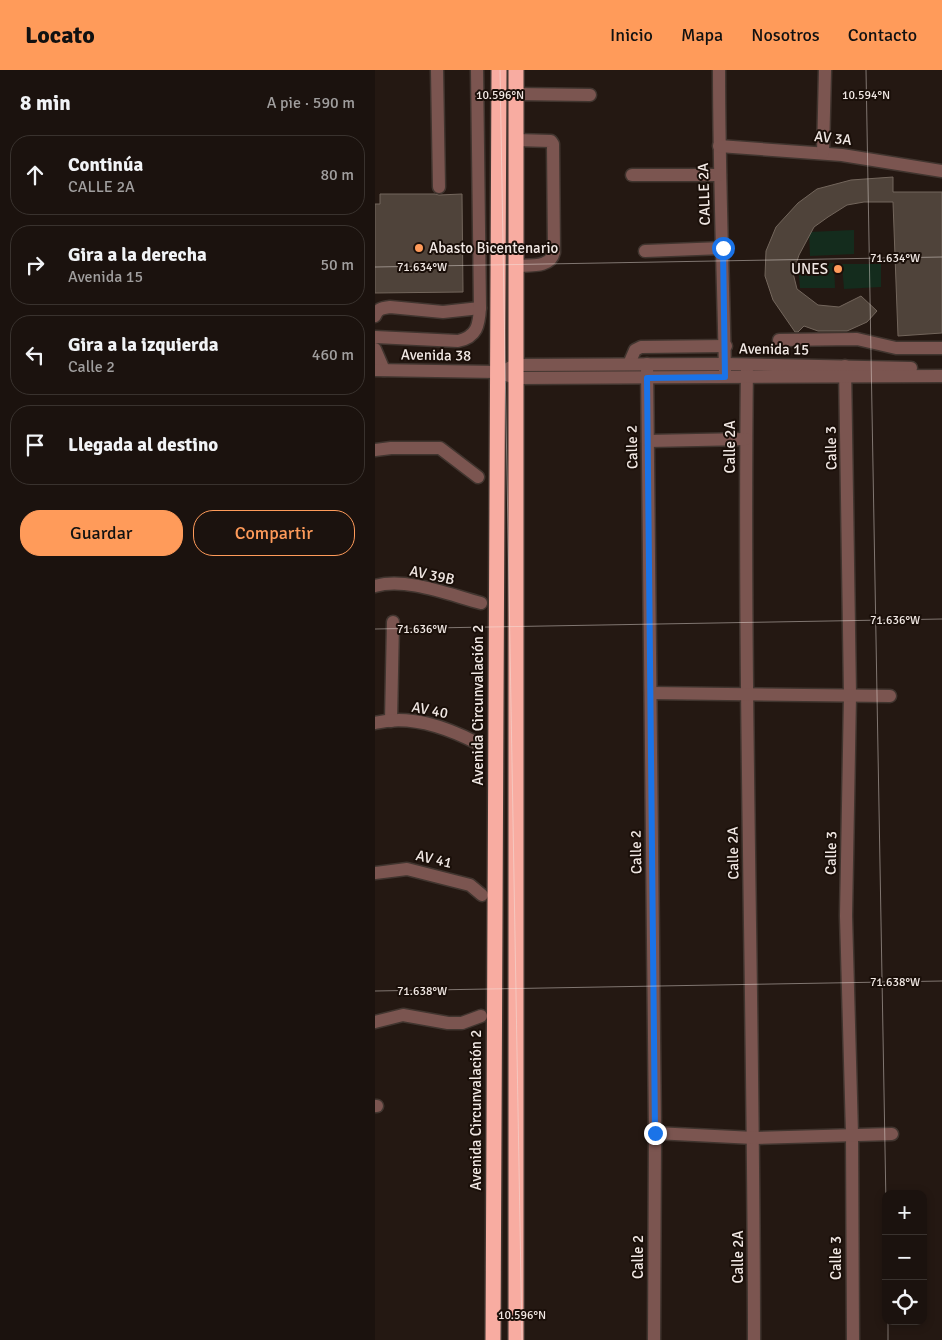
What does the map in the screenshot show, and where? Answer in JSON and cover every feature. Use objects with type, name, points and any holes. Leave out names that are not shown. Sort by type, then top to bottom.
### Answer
[{"type":"highway","name":"Avenida Circunvalación 2","points":[[493,1340],[499,70]]},
{"type":"highway","points":[[516,70],[516,1340]]},
{"type":"street","points":[[437,70],[439,187]]},
{"type":"street","points":[[375,337],[458,341],[467,339],[474,334],[480,308],[477,70]]},
{"type":"street","name":"CALLE 2A","points":[[719,70],[719,175],[723,248],[725,371]]},
{"type":"street","points":[[823,153],[825,70]]},
{"type":"street","points":[[516,94],[590,95]]},
{"type":"street","points":[[516,140],[551,141],[553,144],[554,242],[553,258],[547,264],[517,266]]},
{"type":"street","name":"AV 3A","points":[[719,146],[823,153],[942,171]]},
{"type":"street","points":[[632,175],[719,175]]},
{"type":"street","points":[[645,250],[723,248]]},
{"type":"street","points":[[375,316],[377,311],[382,308],[390,307],[443,312],[480,308]]},
{"type":"street","points":[[779,340],[857,339],[896,348],[942,348]]},
{"type":"street","points":[[629,364],[635,350],[641,347],[726,346]]},
{"type":"street","points":[[375,349],[379,370]]},
{"type":"street","name":"Avenida 15","points":[[516,372],[629,364],[725,371],[942,370]]},
{"type":"street","name":"Calle 2","points":[[647,364],[655,1133],[654,1340]]},
{"type":"street","name":"Avenida 38","points":[[379,370],[516,372]]},
{"type":"street","name":"Avenida 15","points":[[516,372],[647,378],[725,371]]},
{"type":"street","name":"Calle 2A","points":[[747,371],[746,694],[754,1138],[754,1340]]},
{"type":"street","name":"Avenida 15","points":[[846,371],[942,376]]},
{"type":"street","name":"Calle 3","points":[[846,371],[850,695],[845,916],[852,1134],[853,1340]]},
{"type":"street","points":[[648,441],[746,439]]},
{"type":"street","points":[[375,450],[391,448],[440,448],[478,477]]},
{"type":"street","name":"AV 39B","points":[[375,586],[383,584],[410,585],[481,603]]},
{"type":"street","points":[[391,721],[393,622]]},
{"type":"street","points":[[651,693],[890,696]]},
{"type":"street","name":"AV 40","points":[[375,723],[391,721],[426,723],[455,731],[477,743]]},
{"type":"street","name":"AV 41","points":[[375,873],[407,869],[470,885],[482,895]]},
{"type":"street","points":[[375,1022],[403,1015],[447,1023],[462,1023],[481,1016]]},
{"type":"street","points":[[655,1133],[754,1138],[892,1134]]},
{"type":"green space","points":[[854,230],[854,254],[810,256],[809,232]]},
{"type":"green space","points":[[834,263],[835,288],[800,288],[798,265]]},
{"type":"green space","points":[[842,264],[881,264],[881,287],[844,289]]},
{"type":"building","points":[[893,177],[893,192],[942,192],[942,333],[898,336],[893,202],[864,202],[847,205],[828,217],[814,227],[799,255],[793,273],[797,289],[818,305],[839,307],[861,296],[877,311],[867,322],[847,331],[818,331],[804,326],[798,332],[795,332],[773,300],[765,276],[766,251],[776,227],[798,203],[817,189],[851,180]]},
{"type":"building","name":"Abasto Bicentenario","points":[[380,194],[462,194],[463,292],[375,293],[375,204],[380,204]]},
{"type":"place","name":"Abasto Bicentenario","points":[[419,248]]},
{"type":"place","name":"UNES","points":[[838,269]]},
{"type":"route","points":[[655,1133],[647,378],[725,377],[723,248]]}]
